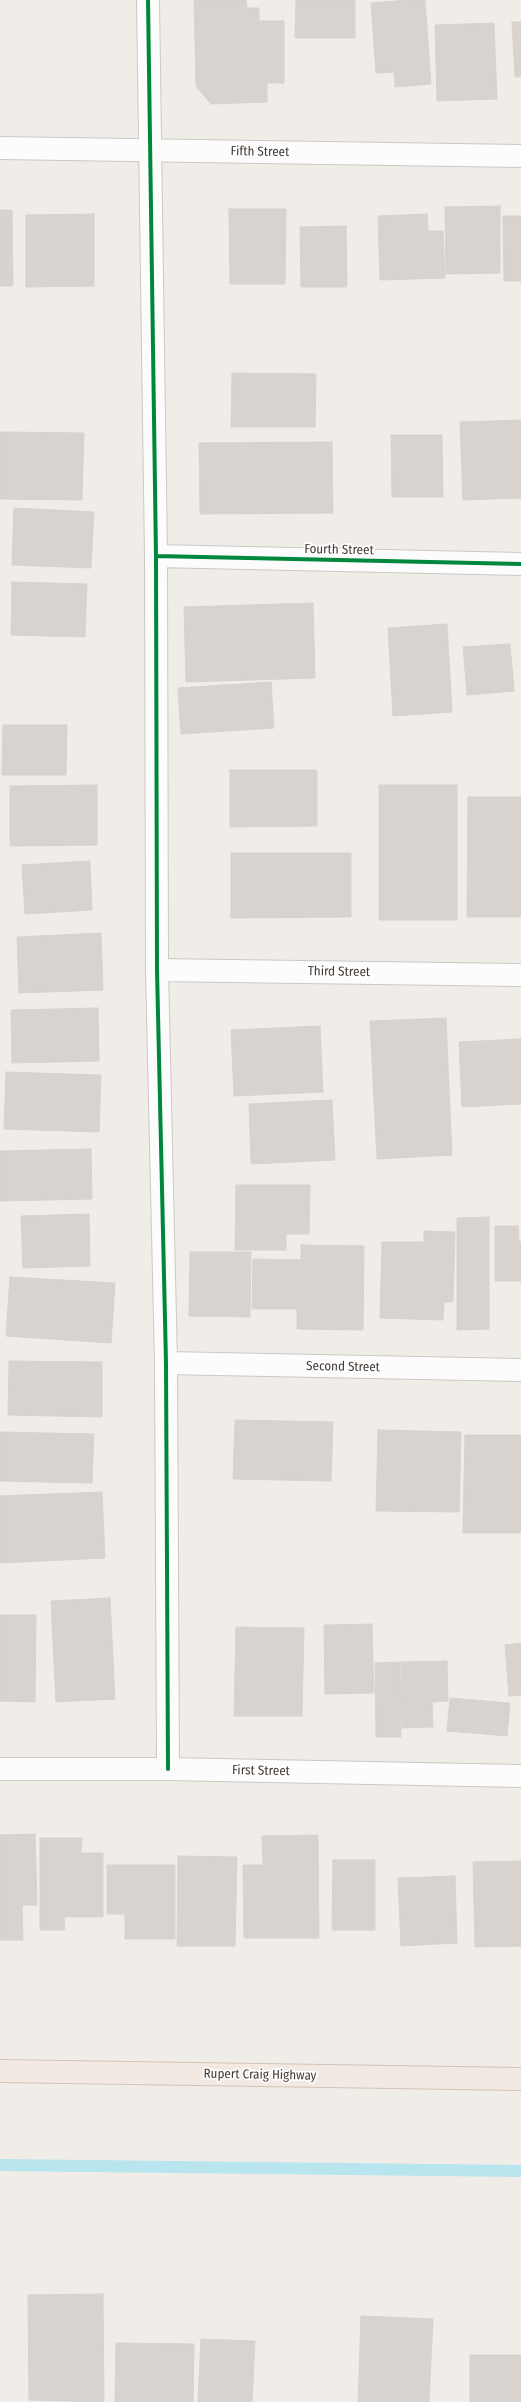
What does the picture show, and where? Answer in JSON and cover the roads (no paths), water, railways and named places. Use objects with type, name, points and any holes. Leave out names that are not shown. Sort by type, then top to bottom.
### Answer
[{"type":"main road","name":"Rupert Craig Highway","points":[[0,2071],[521,2079]]},
{"type":"street","points":[[148,0],[156,556],[158,970],[166,1363],[168,1769]]},
{"type":"street","name":"Fifth Street","points":[[0,148],[521,156]]},
{"type":"street","name":"Fourth Street","points":[[156,556],[521,564]]},
{"type":"street","name":"Third Street","points":[[158,970],[521,975]]},
{"type":"street","name":"Second Street","points":[[166,1363],[521,1370]]},
{"type":"street","name":"First Street","points":[[0,1769],[168,1769],[521,1776]]},
{"type":"waterway","points":[[0,2165],[521,2171]]}]
